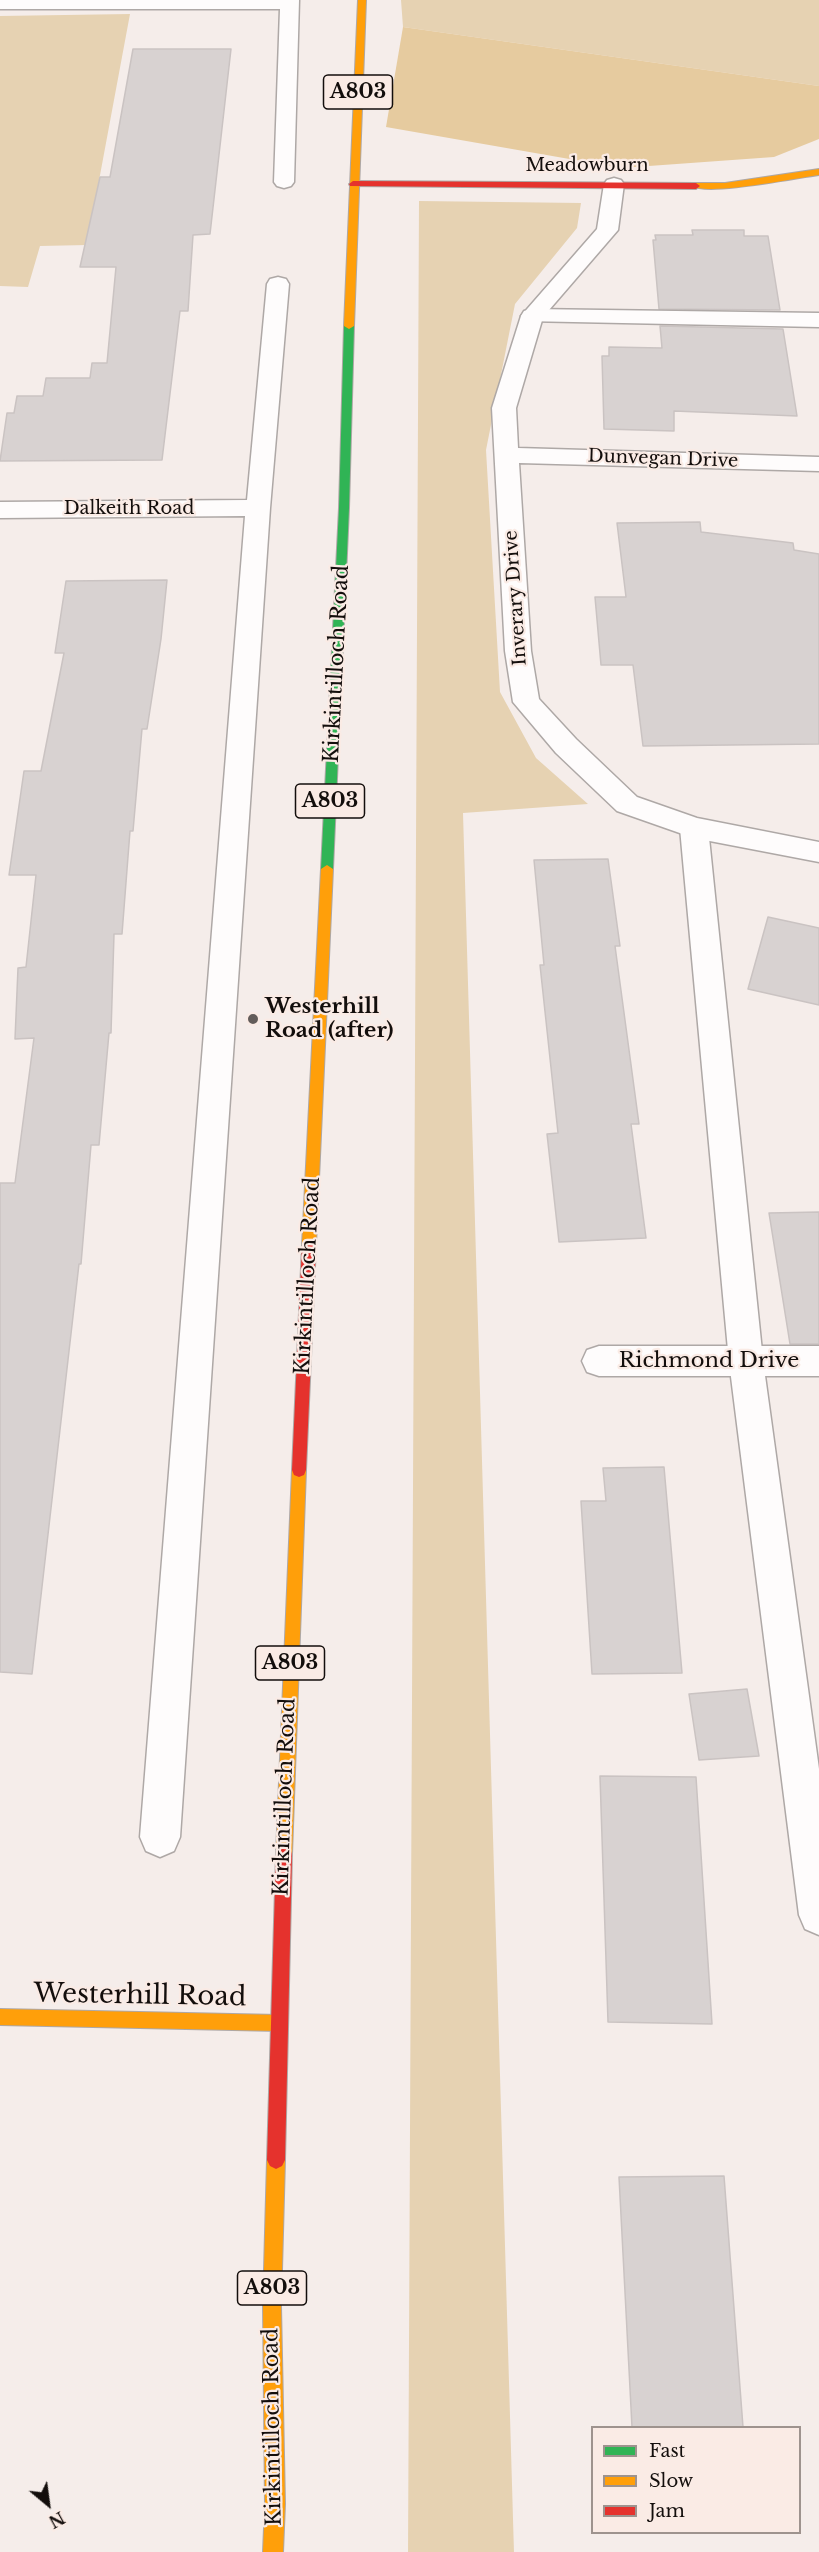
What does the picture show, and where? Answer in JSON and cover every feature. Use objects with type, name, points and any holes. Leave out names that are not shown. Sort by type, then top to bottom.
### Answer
[{"type":"main road","name":"Kirkintilloch Road","points":[[273,2552],[275,2504],[272,2306],[287,1725],[344,508],[353,184],[362,0]]},
{"type":"main road","name":"Meadowburn","points":[[353,184],[725,186],[819,172]]},
{"type":"main road","name":"Westerhill Road","points":[[0,2017],[279,2023]]},
{"type":"street","points":[[0,3],[290,1],[284,182]]},
{"type":"street","name":"Inverary Drive","points":[[614,184],[606,231],[532,315],[504,408],[518,651],[526,702],[566,746],[627,804],[694,828],[819,852]]},
{"type":"street","points":[[160,1837],[258,508],[278,284]]},
{"type":"street","points":[[532,315],[819,320]]},
{"type":"street","name":"Dunvegan Drive","points":[[507,455],[819,464]]},
{"type":"street","name":"Dalkeith Road","points":[[0,510],[258,508]]},
{"type":"street","points":[[694,828],[746,1360],[819,1915]]},
{"type":"street","name":"Richmond Drive","points":[[599,1361],[819,1361]]},
{"type":"shaded area","points":[[401,0],[819,0],[819,86],[403,27]]},
{"type":"shaded area","points":[[130,14],[87,245],[40,246],[28,287],[0,286],[0,16]]},
{"type":"shaded area","points":[[403,27],[819,86],[819,139],[774,157],[621,168],[386,127]]},
{"type":"shaded area","points":[[419,201],[581,203],[577,228],[515,304],[486,450],[500,692],[536,758],[588,804],[463,813],[514,2552],[408,2552]]},
{"type":"building","points":[[133,49],[231,49],[210,234],[193,235],[188,311],[180,311],[162,460],[0,461],[7,413],[14,413],[17,396],[43,396],[46,378],[90,378],[92,363],[107,363],[116,267],[80,267],[100,177],[110,177]]},
{"type":"building","points":[[692,230],[744,230],[744,236],[768,236],[780,310],[659,309],[653,240],[656,240],[655,235],[693,235]]},
{"type":"building","points":[[660,326],[783,329],[797,416],[674,411],[674,431],[604,429],[602,356],[609,356],[609,347],[662,348]]},
{"type":"building","points":[[700,522],[701,532],[793,543],[794,550],[819,554],[819,744],[643,746],[633,665],[601,665],[595,597],[626,597],[617,523]]},
{"type":"building","points":[[167,580],[161,639],[147,729],[142,729],[133,831],[130,831],[122,934],[114,934],[111,1033],[109,1033],[99,1145],[91,1145],[81,1264],[79,1264],[32,1674],[0,1672],[0,1183],[15,1183],[34,1038],[15,1039],[18,968],[26,967],[36,875],[9,875],[24,771],[41,771],[64,653],[55,653],[66,581]]},
{"type":"building","points":[[608,859],[620,946],[615,946],[639,1124],[631,1124],[646,1238],[559,1242],[547,1134],[558,1133],[540,965],[544,965],[534,860]]},
{"type":"building","points":[[768,917],[819,928],[819,1005],[748,989]]},
{"type":"building","points":[[819,1212],[819,1344],[790,1344],[769,1213]]},
{"type":"building","points":[[664,1467],[682,1673],[592,1674],[581,1501],[606,1501],[603,1468]]},
{"type":"building","points":[[747,1689],[759,1756],[699,1760],[689,1694]]},
{"type":"building","points":[[600,1776],[696,1777],[712,2024],[608,2022]]},
{"type":"building","points":[[724,2176],[743,2426],[632,2426],[619,2177]]},
{"type":"traffic: fast","points":[[327,869],[344,508],[349,326]]},
{"type":"traffic: slow","points":[[349,326],[362,0]]},
{"type":"traffic: slow","points":[[696,186],[725,186],[819,172]]},
{"type":"traffic: slow","points":[[309,1245],[327,869]]},
{"type":"traffic: slow","points":[[284,1854],[299,1470]]},
{"type":"traffic: slow","points":[[0,2017],[279,2023]]},
{"type":"traffic: slow","points":[[273,2552],[275,2504],[272,2306],[276,2160]]},
{"type":"traffic: jam","points":[[353,184],[696,186]]},
{"type":"traffic: jam","points":[[299,1470],[309,1245]]},
{"type":"traffic: jam","points":[[276,2160],[284,1854]]},
{"type":"place","name":"Westerhill Road (after)","points":[[253,1019]]}]
